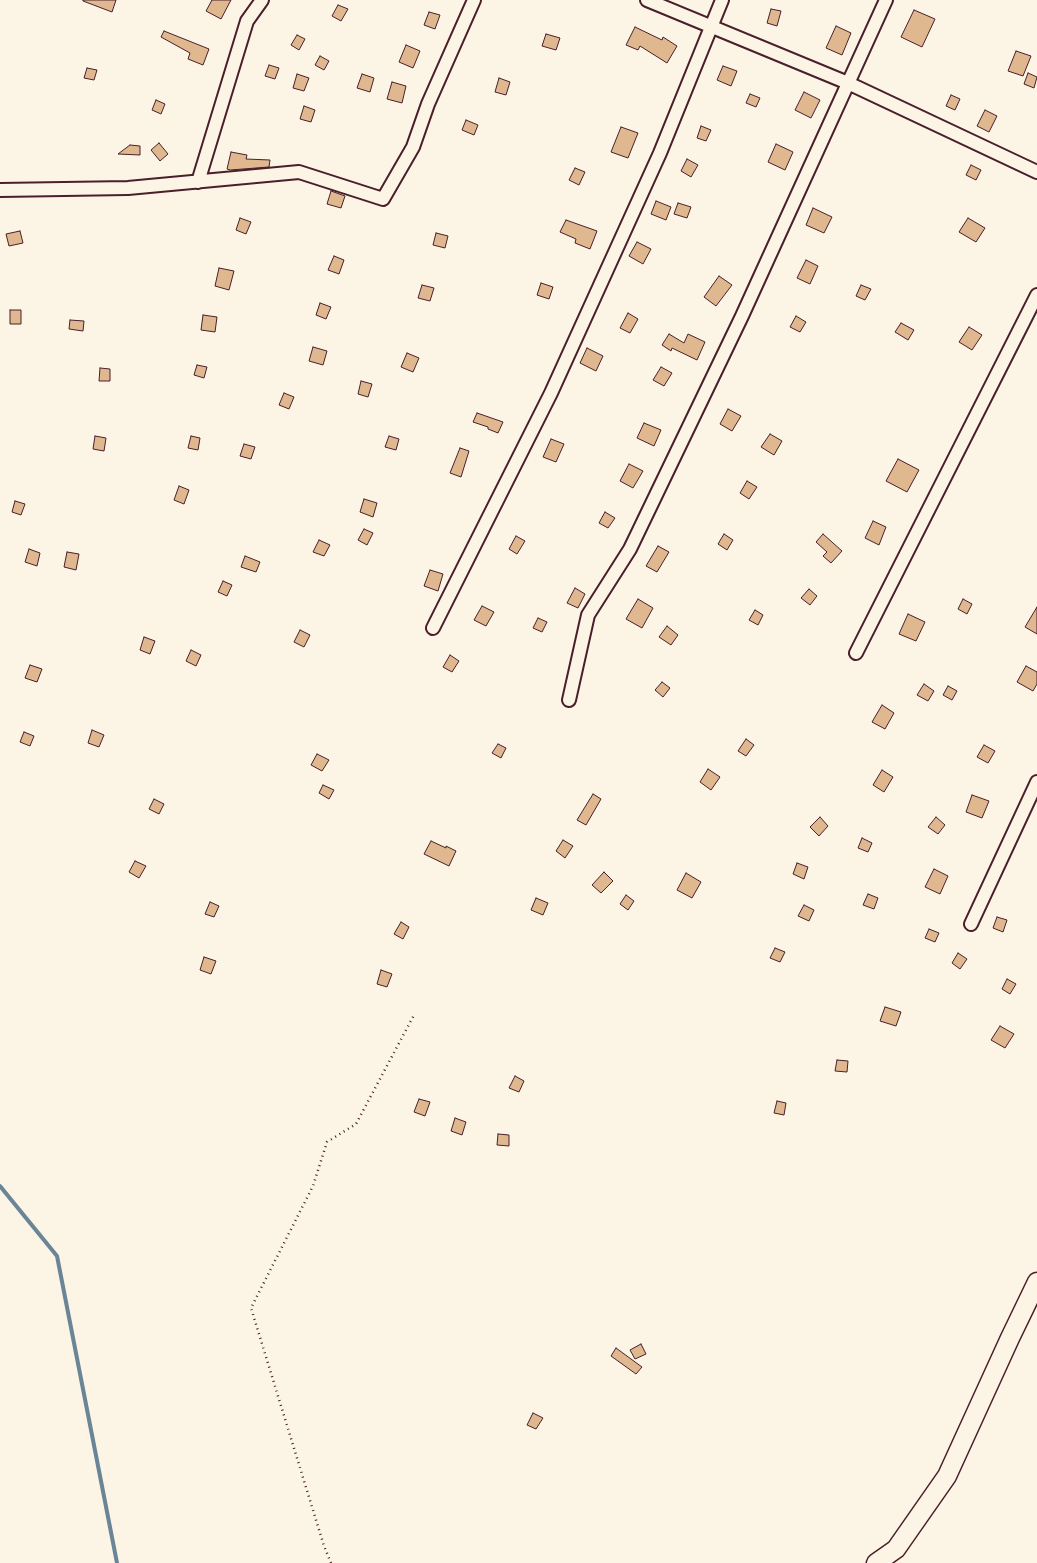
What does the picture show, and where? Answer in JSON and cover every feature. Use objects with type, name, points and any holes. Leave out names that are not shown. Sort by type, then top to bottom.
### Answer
[{"type":"main road","points":[[876,1563],[896,1549],[947,1476],[1037,1282]]},
{"type":"street","points":[[198,182],[247,21],[262,0]]},
{"type":"street","points":[[0,190],[128,188],[299,172],[383,199],[413,147],[428,104],[474,0]]},
{"type":"street","points":[[647,0],[848,83],[1037,172]]},
{"type":"street","points":[[433,628],[551,393],[660,152],[722,0]]},
{"type":"street","points":[[569,700],[588,615],[630,550],[742,316],[886,0]]},
{"type":"street","points":[[856,653],[1037,295]]},
{"type":"street","points":[[971,924],[1037,782]]},
{"type":"path","points":[[331,1563],[324,1546],[251,1308],[313,1186],[327,1142],[356,1124],[414,1015]]},
{"type":"building","points":[[83,0],[116,0],[112,12]]},
{"type":"building","points":[[212,0],[231,0],[221,19],[206,11]]},
{"type":"building","points":[[338,5],[348,9],[341,21],[332,16]]},
{"type":"building","points":[[771,9],[781,11],[777,26],[767,23]]},
{"type":"building","points":[[914,10],[935,19],[922,47],[901,37]]},
{"type":"building","points":[[429,12],[440,15],[435,29],[424,25]]},
{"type":"building","points":[[836,26],[851,33],[842,55],[826,48]]},
{"type":"building","points":[[635,27],[662,40],[663,37],[677,46],[667,63],[640,46],[638,50],[626,45]]},
{"type":"building","points":[[164,31],[209,49],[203,65],[188,59],[190,53],[161,37]]},
{"type":"building","points":[[546,34],[560,38],[556,50],[542,46]]},
{"type":"building","points":[[297,35],[305,39],[299,50],[291,45]]},
{"type":"building","points":[[406,45],[420,51],[413,68],[399,62]]},
{"type":"building","points":[[1016,51],[1031,56],[1023,76],[1008,71]]},
{"type":"building","points":[[320,56],[329,61],[324,70],[315,65]]},
{"type":"building","points":[[269,65],[279,68],[275,79],[265,76]]},
{"type":"building","points":[[723,66],[737,71],[731,86],[717,80]]},
{"type":"building","points":[[87,68],[97,70],[94,80],[84,78]]},
{"type":"building","points":[[1028,73],[1037,77],[1034,88],[1024,84]]},
{"type":"building","points":[[297,74],[309,78],[304,91],[293,88]]},
{"type":"building","points":[[362,74],[374,78],[370,92],[357,88]]},
{"type":"building","points":[[499,78],[510,82],[506,95],[495,92]]},
{"type":"building","points":[[392,82],[406,86],[402,103],[387,99]]},
{"type":"building","points":[[804,92],[820,100],[811,118],[795,110]]},
{"type":"building","points":[[750,94],[760,98],[756,107],[746,103]]},
{"type":"building","points":[[951,95],[960,99],[955,110],[946,106]]},
{"type":"building","points":[[156,100],[165,104],[161,114],[152,110]]},
{"type":"building","points":[[304,106],[315,110],[311,122],[300,119]]},
{"type":"building","points":[[985,110],[997,116],[989,132],[977,126]]},
{"type":"building","points":[[466,120],[478,125],[474,135],[462,130]]},
{"type":"building","points":[[701,126],[711,130],[706,141],[697,138]]},
{"type":"building","points":[[621,127],[638,133],[628,158],[611,152]]},
{"type":"building","points":[[159,143],[168,154],[160,161],[151,150]]},
{"type":"building","points":[[776,144],[793,152],[785,170],[768,162]]},
{"type":"building","points":[[130,145],[140,146],[140,155],[118,154]]},
{"type":"building","points":[[231,152],[247,155],[246,159],[270,160],[269,167],[227,169]]},
{"type":"building","points":[[687,159],[698,165],[691,177],[681,171]]},
{"type":"building","points":[[971,165],[981,170],[976,180],[966,175]]},
{"type":"building","points":[[575,168],[585,172],[579,185],[569,180]]},
{"type":"building","points":[[331,191],[345,196],[341,208],[327,204]]},
{"type":"building","points":[[656,201],[671,207],[666,220],[651,214]]},
{"type":"building","points":[[678,203],[691,207],[687,218],[674,214]]},
{"type":"building","points":[[813,208],[832,217],[824,233],[806,225]]},
{"type":"building","points":[[240,218],[251,222],[246,234],[236,230]]},
{"type":"building","points":[[968,218],[985,228],[976,242],[959,232]]},
{"type":"building","points":[[566,220],[597,231],[590,249],[575,243],[576,239],[560,232]]},
{"type":"building","points":[[20,231],[23,243],[9,246],[6,234]]},
{"type":"building","points":[[436,233],[448,236],[445,248],[433,245]]},
{"type":"building","points":[[637,242],[651,249],[643,264],[629,256]]},
{"type":"building","points":[[334,256],[344,260],[339,274],[328,270]]},
{"type":"building","points":[[806,260],[818,266],[810,284],[797,278]]},
{"type":"building","points":[[219,268],[234,271],[229,290],[215,286]]},
{"type":"building","points":[[719,276],[732,285],[716,306],[704,297]]},
{"type":"building","points":[[541,283],[553,287],[549,299],[537,295]]},
{"type":"building","points":[[422,285],[434,288],[430,301],[418,298]]},
{"type":"building","points":[[861,285],[871,289],[865,300],[856,296]]},
{"type":"building","points":[[320,303],[331,307],[326,319],[316,315]]},
{"type":"building","points":[[10,310],[21,310],[21,324],[10,324]]},
{"type":"building","points":[[628,313],[638,319],[630,333],[620,328]]},
{"type":"building","points":[[203,315],[217,317],[215,332],[201,330]]},
{"type":"building","points":[[796,316],[806,322],[800,332],[790,327]]},
{"type":"building","points":[[70,320],[84,321],[83,331],[69,329]]},
{"type":"building","points":[[901,323],[914,330],[908,340],[895,332]]},
{"type":"building","points":[[969,327],[982,335],[972,350],[959,342]]},
{"type":"building","points":[[669,334],[684,343],[688,334],[705,342],[697,360],[672,348],[671,351],[662,345]]},
{"type":"building","points":[[313,347],[327,351],[323,365],[309,361]]},
{"type":"building","points":[[587,348],[603,356],[596,371],[580,363]]},
{"type":"building","points":[[407,353],[419,358],[413,372],[401,367]]},
{"type":"building","points":[[197,365],[207,367],[204,378],[194,375]]},
{"type":"building","points":[[661,367],[672,373],[664,386],[653,380]]},
{"type":"building","points":[[100,368],[110,369],[110,381],[99,381]]},
{"type":"building","points":[[361,381],[372,384],[368,397],[358,394]]},
{"type":"building","points":[[284,393],[294,397],[289,409],[279,405]]},
{"type":"building","points":[[728,409],[741,416],[732,431],[720,424]]},
{"type":"building","points":[[477,413],[503,422],[498,433],[473,422]]},
{"type":"building","points":[[644,423],[661,430],[654,446],[637,438]]},
{"type":"building","points":[[770,434],[782,441],[774,455],[761,447]]},
{"type":"building","points":[[95,436],[106,438],[104,451],[93,449]]},
{"type":"building","points":[[191,436],[200,438],[198,450],[188,448]]},
{"type":"building","points":[[389,436],[399,439],[396,450],[385,447]]},
{"type":"building","points":[[551,439],[564,444],[556,462],[543,457]]},
{"type":"building","points":[[244,444],[255,447],[251,459],[240,456]]},
{"type":"building","points":[[460,448],[469,451],[461,477],[450,473]]},
{"type":"building","points":[[898,459],[919,470],[907,492],[886,481]]},
{"type":"building","points":[[629,464],[643,471],[633,488],[620,481]]},
{"type":"building","points":[[747,481],[757,487],[749,499],[740,493]]},
{"type":"building","points":[[179,486],[189,490],[184,504],[174,500]]},
{"type":"building","points":[[364,499],[377,503],[373,517],[360,512]]},
{"type":"building","points":[[15,501],[25,504],[21,515],[12,512]]},
{"type":"building","points":[[605,512],[615,518],[608,528],[599,523]]},
{"type":"building","points":[[873,521],[886,527],[879,545],[865,538]]},
{"type":"building","points":[[364,529],[373,533],[367,545],[358,540]]},
{"type":"building","points":[[724,534],[733,540],[727,550],[718,544]]},
{"type":"building","points":[[823,534],[842,551],[831,563],[823,556],[827,552],[816,542]]},
{"type":"building","points":[[516,536],[525,541],[517,554],[509,549]]},
{"type":"building","points":[[319,540],[330,545],[324,556],[313,552]]},
{"type":"building","points":[[658,546],[669,552],[657,572],[646,566]]},
{"type":"building","points":[[29,549],[40,553],[37,566],[25,562]]},
{"type":"building","points":[[67,552],[79,554],[76,570],[64,567]]},
{"type":"building","points":[[245,556],[260,562],[256,572],[241,567]]},
{"type":"building","points":[[430,570],[443,574],[438,591],[424,586]]},
{"type":"building","points":[[223,581],[232,585],[227,596],[218,592]]},
{"type":"building","points":[[575,588],[585,594],[578,608],[567,603]]},
{"type":"building","points":[[809,589],[817,596],[810,605],[801,598]]},
{"type":"building","points":[[638,599],[653,608],[642,628],[626,619]]},
{"type":"building","points":[[963,599],[972,604],[967,614],[958,609]]},
{"type":"building","points":[[482,606],[494,612],[486,626],[474,620]]},
{"type":"building","points":[[1037,607],[1037,634],[1025,627]]},
{"type":"building","points":[[755,610],[763,615],[758,625],[749,620]]},
{"type":"building","points":[[908,614],[925,622],[916,641],[899,634]]},
{"type":"building","points":[[538,618],[547,622],[542,632],[533,628]]},
{"type":"building","points":[[667,626],[678,635],[671,645],[659,637]]},
{"type":"building","points":[[300,630],[310,635],[304,647],[294,642]]},
{"type":"building","points":[[144,637],[155,641],[150,654],[140,650]]},
{"type":"building","points":[[191,650],[201,655],[196,666],[186,661]]},
{"type":"building","points":[[450,655],[459,661],[452,672],[443,667]]},
{"type":"building","points":[[30,665],[42,669],[37,682],[25,678]]},
{"type":"building","points":[[1026,666],[1037,672],[1037,684],[1033,691],[1017,682]]},
{"type":"building","points":[[662,682],[670,688],[663,697],[655,690]]},
{"type":"building","points":[[924,684],[934,691],[928,701],[917,695]]},
{"type":"building","points":[[948,686],[957,691],[952,700],[943,695]]},
{"type":"building","points":[[882,705],[894,713],[885,729],[872,722]]},
{"type":"building","points":[[92,730],[104,735],[99,747],[88,743]]},
{"type":"building","points":[[24,732],[34,736],[30,746],[20,742]]},
{"type":"building","points":[[746,739],[754,745],[746,756],[738,751]]},
{"type":"building","points":[[498,744],[506,748],[501,758],[492,753]]},
{"type":"building","points":[[984,745],[995,751],[988,763],[977,757]]},
{"type":"building","points":[[317,754],[329,760],[322,771],[311,765]]},
{"type":"building","points":[[708,769],[720,777],[711,790],[700,782]]},
{"type":"building","points":[[882,770],[893,777],[884,792],[873,785]]},
{"type":"building","points":[[323,785],[334,790],[329,799],[319,793]]},
{"type":"building","points":[[593,794],[601,799],[586,825],[577,820]]},
{"type":"building","points":[[972,795],[989,801],[982,818],[966,812]]},
{"type":"building","points":[[154,799],[164,804],[159,814],[149,809]]},
{"type":"building","points":[[820,817],[828,826],[819,836],[810,827]]},
{"type":"building","points":[[936,817],[945,825],[938,834],[928,827]]},
{"type":"building","points":[[862,838],[872,843],[868,852],[858,848]]},
{"type":"building","points":[[563,840],[573,846],[565,858],[556,851]]},
{"type":"building","points":[[431,841],[456,851],[449,866],[424,854]]},
{"type":"building","points":[[135,861],[146,866],[139,878],[129,872]]},
{"type":"building","points":[[797,863],[808,867],[804,879],[793,874]]},
{"type":"building","points":[[934,869],[948,876],[940,894],[925,887]]},
{"type":"building","points":[[604,872],[613,881],[601,893],[592,885]]},
{"type":"building","points":[[686,873],[701,882],[692,898],[677,890]]},
{"type":"building","points":[[868,894],[878,898],[874,909],[863,905]]},
{"type":"building","points":[[626,895],[634,901],[628,910],[620,904]]},
{"type":"building","points":[[536,898],[548,903],[543,915],[531,910]]},
{"type":"building","points":[[210,902],[219,906],[214,917],[205,914]]},
{"type":"building","points":[[804,905],[814,910],[809,921],[798,916]]},
{"type":"building","points":[[997,917],[1007,920],[1003,932],[993,928]]},
{"type":"building","points":[[401,922],[409,927],[403,939],[394,934]]},
{"type":"building","points":[[929,929],[939,933],[935,942],[925,938]]},
{"type":"building","points":[[775,948],[785,952],[780,962],[770,958]]},
{"type":"building","points":[[958,953],[967,959],[960,969],[952,963]]},
{"type":"building","points":[[204,957],[216,961],[211,974],[200,970]]},
{"type":"building","points":[[381,970],[392,974],[387,987],[377,984]]},
{"type":"building","points":[[1007,979],[1016,984],[1010,994],[1002,989]]},
{"type":"building","points":[[885,1007],[901,1012],[896,1026],[880,1021]]},
{"type":"building","points":[[1000,1026],[1014,1034],[1005,1048],[991,1040]]},
{"type":"building","points":[[837,1060],[848,1061],[847,1072],[835,1071]]},
{"type":"building","points":[[515,1076],[524,1081],[519,1092],[509,1088]]},
{"type":"building","points":[[419,1099],[430,1102],[425,1116],[414,1112]]},
{"type":"building","points":[[777,1101],[786,1103],[784,1115],[774,1113]]},
{"type":"building","points":[[455,1118],[466,1122],[462,1135],[451,1131]]},
{"type":"building","points":[[498,1134],[509,1135],[509,1146],[497,1145]]},
{"type":"building","points":[[641,1344],[646,1354],[635,1359],[630,1350]]},
{"type":"building","points":[[616,1348],[642,1367],[636,1374],[611,1356]]},
{"type":"building","points":[[533,1413],[543,1418],[536,1429],[527,1425]]},
{"type":"waterway","points":[[0,1186],[57,1256],[117,1563]]}]
